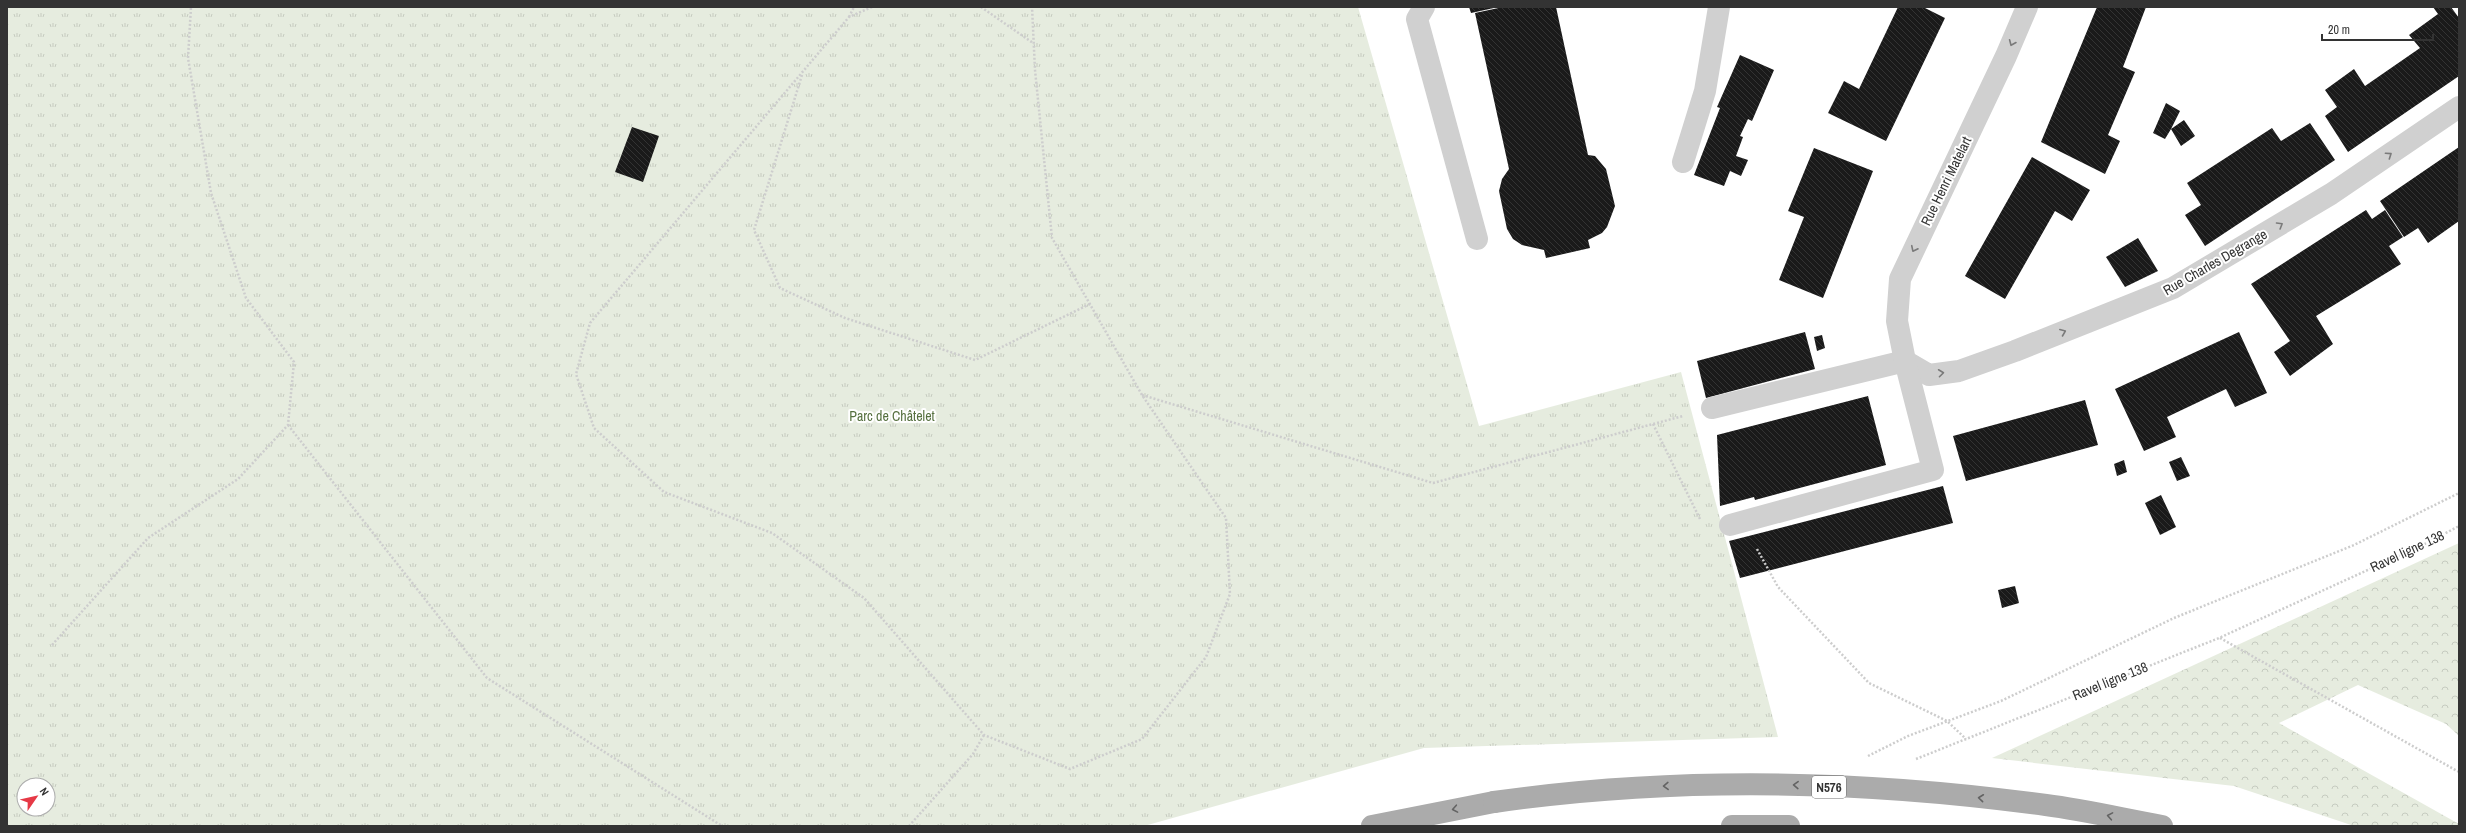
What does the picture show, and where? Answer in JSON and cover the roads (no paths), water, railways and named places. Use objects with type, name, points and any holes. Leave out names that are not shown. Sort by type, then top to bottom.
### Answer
[{"type":"main road","name":"N576","points":[[1372,826],[1494,802],[1609,788],[1786,785],[1964,796],[2047,805],[2162,826]]},
{"type":"main road","points":[[1732,826],[1790,826]]},
{"type":"street","points":[[1424,7],[1417,19],[1477,238]]},
{"type":"street","points":[[1683,162],[1705,91],[1719,7]]},
{"type":"street","name":"Rue Henri Matelart","points":[[1735,523],[1933,470],[1905,361],[1897,321],[1900,279],[2006,56],[2027,7]]},
{"type":"street","name":"Rue Charles Degrange","points":[[1905,361],[1929,375],[1959,371],[2015,351],[2173,288],[2331,194],[2459,107]]},
{"type":"street","points":[[1712,408],[1905,361]]},
{"type":"park label","name":"Parc de Châtelet","points":[[892,416]]}]
